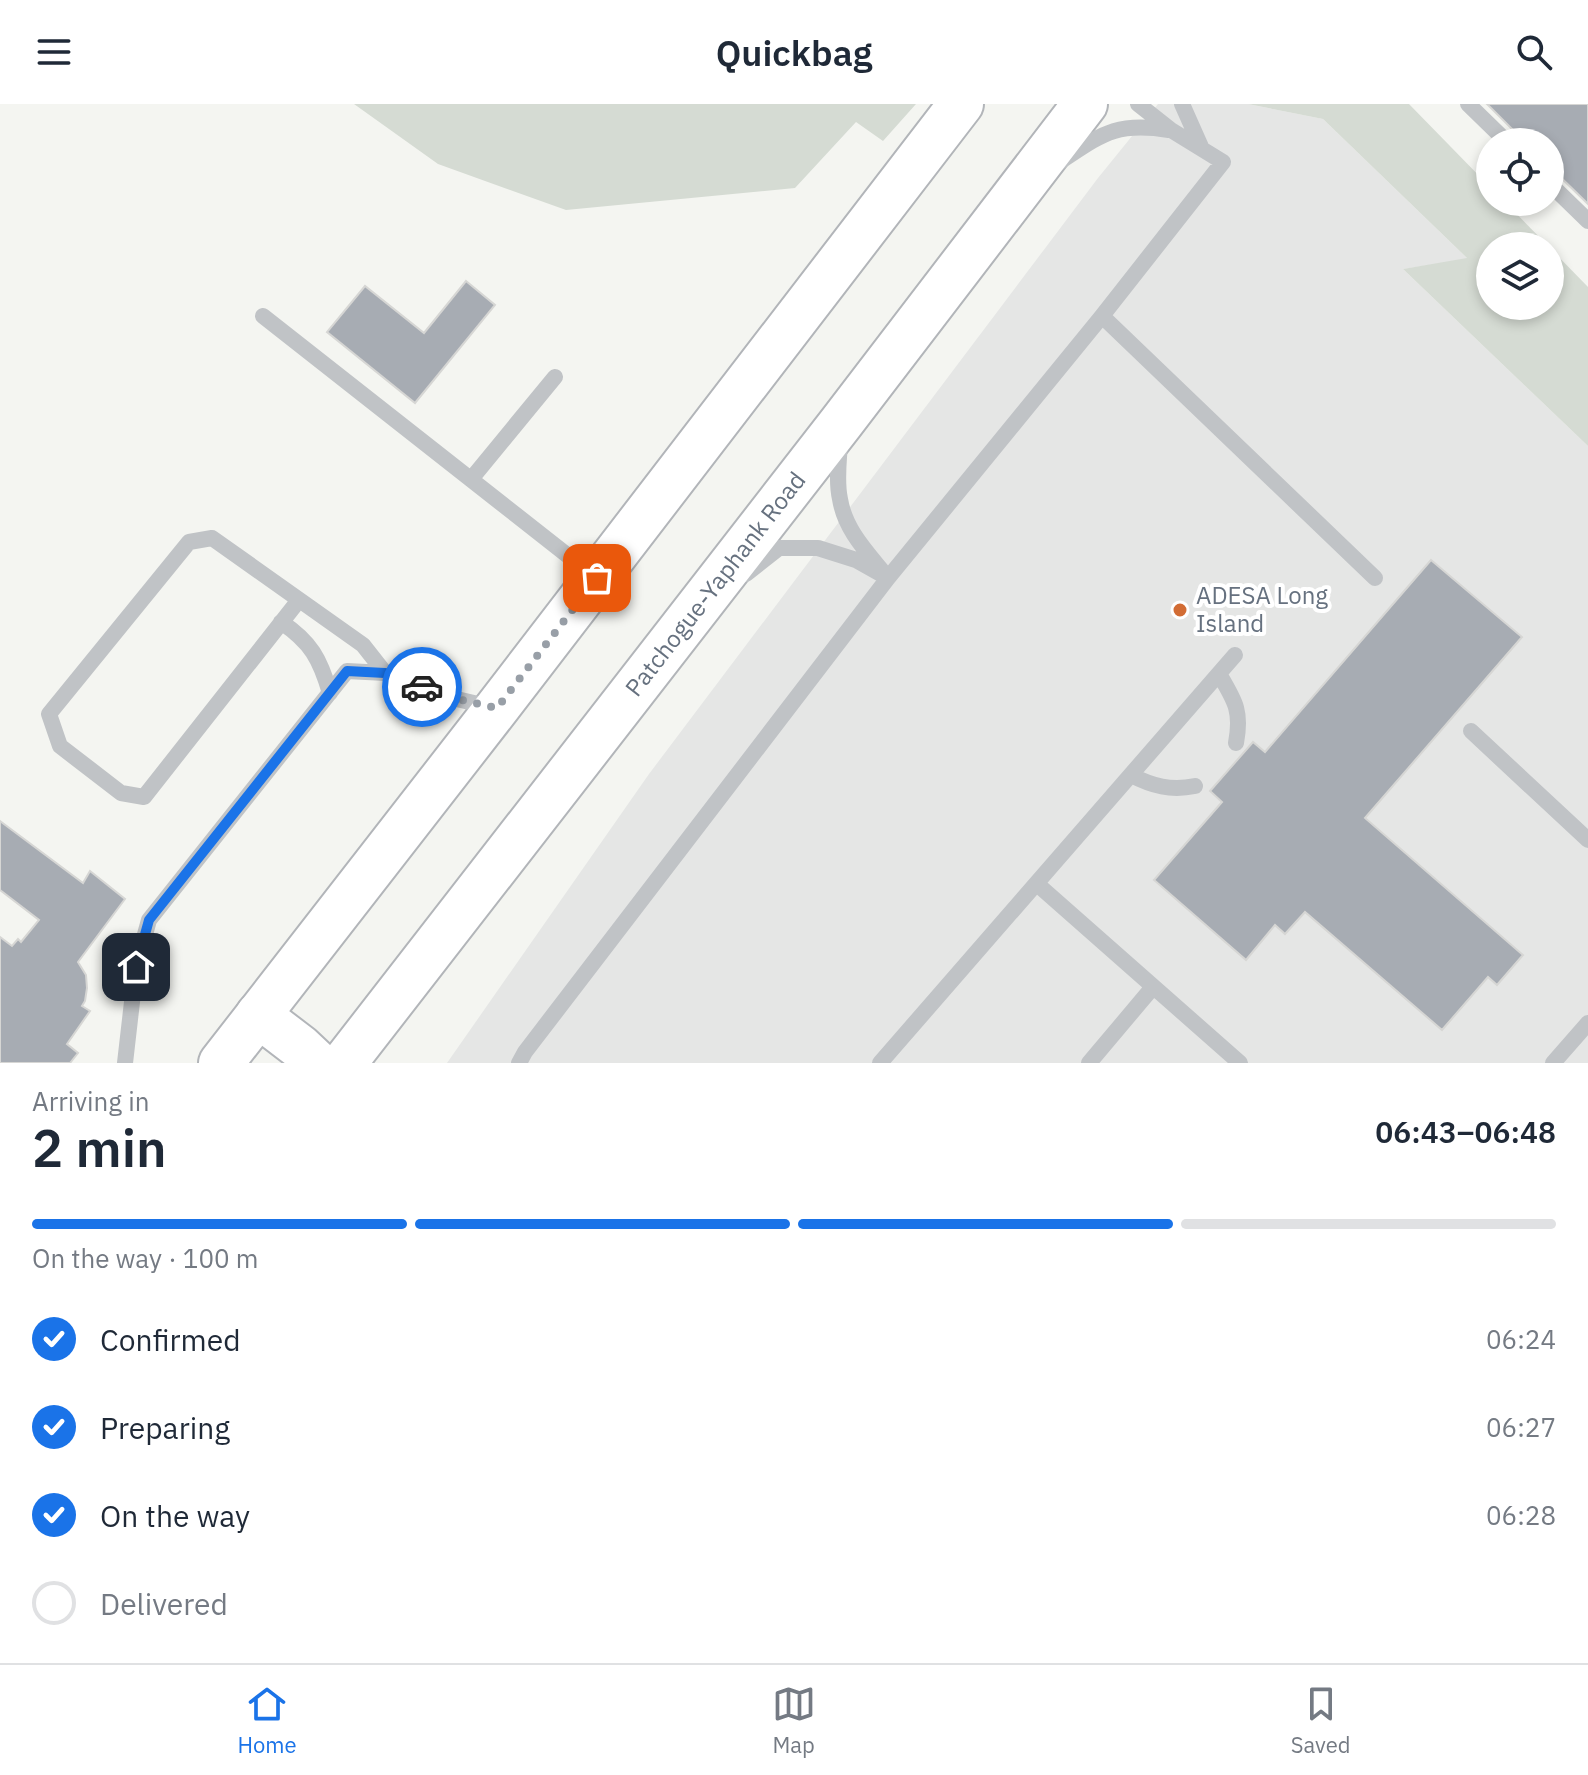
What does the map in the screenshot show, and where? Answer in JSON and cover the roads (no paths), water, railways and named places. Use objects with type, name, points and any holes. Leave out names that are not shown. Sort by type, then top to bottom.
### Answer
[{"type":"main road","points":[[221,1063],[961,104]]},
{"type":"main road","name":"Patchogue-Yaphank Road","points":[[344,1063],[1085,104]]},
{"type":"main road","points":[[258,1015],[317,1063]]},
{"type":"lane","points":[[519,1063],[888,578],[1223,162],[1171,130],[1138,104]]},
{"type":"lane","points":[[1182,104],[1202,149]]},
{"type":"lane","points":[[1468,104],[1493,128]]},
{"type":"lane","points":[[1020,188],[1106,133],[1126,127],[1148,126],[1171,130]]},
{"type":"lane","points":[[1564,198],[1588,221]]},
{"type":"lane","points":[[263,316],[597,578]]},
{"type":"lane","points":[[1102,316],[1375,578]]},
{"type":"lane","points":[[472,478],[555,377]]},
{"type":"lane","points":[[841,423],[838,474],[841,504],[848,524],[860,543],[888,578]]},
{"type":"lane","points":[[299,600],[144,797],[121,793],[60,746],[49,714],[189,542],[212,538],[363,645],[385,673]]},
{"type":"lane","points":[[688,620],[779,548],[818,548],[856,560],[888,578]]},
{"type":"lane","points":[[281,622],[299,634],[314,654],[322,666],[330,693]]},
{"type":"lane","points":[[880,1063],[1235,655]]},
{"type":"lane","points":[[125,1063],[136,967],[149,920],[347,671],[385,673],[448,697],[497,708]]},
{"type":"lane","points":[[1219,674],[1236,702],[1239,728],[1236,743]]},
{"type":"lane","points":[[1471,731],[1588,840]]},
{"type":"lane","points":[[1131,775],[1149,784],[1168,788],[1195,786]]},
{"type":"lane","points":[[1037,884],[1240,1063]]},
{"type":"lane","points":[[1089,1063],[1153,987]]},
{"type":"lane","points":[[1553,1063],[1588,1023]]},
{"type":"place","name":"ADESA Long Island","points":[[1180,610]]}]
